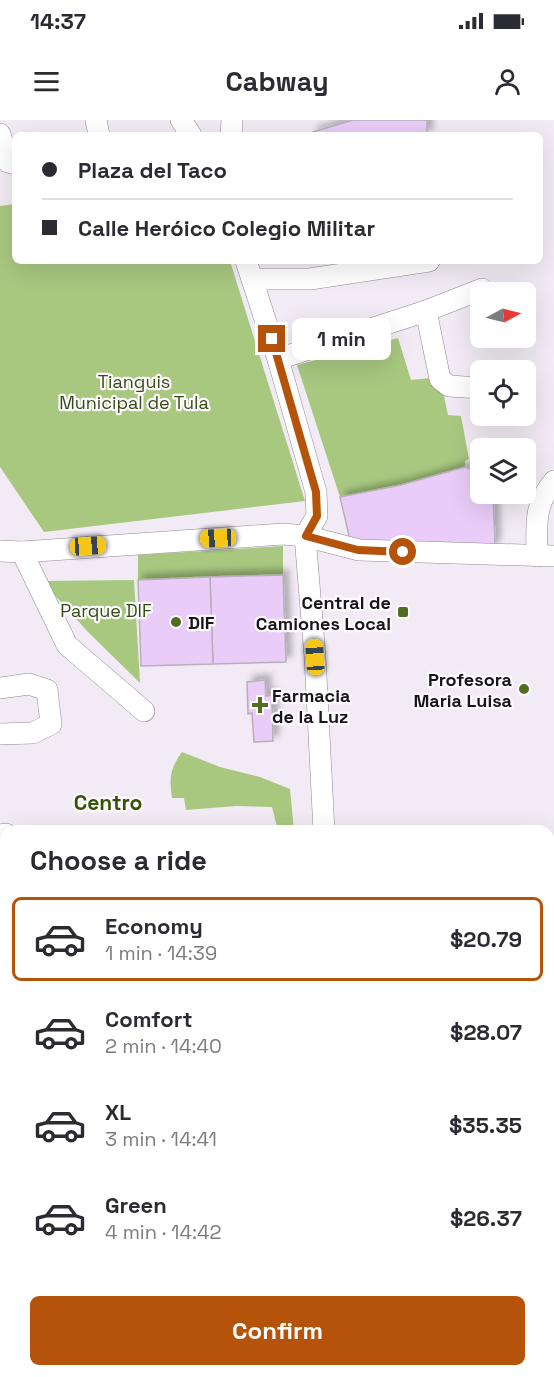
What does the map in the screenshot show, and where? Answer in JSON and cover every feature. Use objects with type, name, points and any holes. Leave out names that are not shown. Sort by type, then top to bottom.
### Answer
[{"type":"street","points":[[0,134],[8,162],[12,163]]},
{"type":"street","points":[[324,825],[306,536],[317,516],[316,492],[278,359],[249,270],[311,270],[390,264]]},
{"type":"street","points":[[278,359],[426,311],[470,294]]},
{"type":"street","points":[[426,311],[440,379],[449,386],[470,387]]},
{"type":"street","points":[[0,551],[22,552],[283,534],[306,536],[358,550],[546,556],[536,515],[543,494],[554,481]]},
{"type":"street","points":[[22,552],[67,645],[144,711]]},
{"type":"street","points":[[0,688],[29,684],[47,690],[51,724],[33,733],[0,734]]},
{"type":"green space","name":"Tianguis Municipal de Tula","points":[[12,204],[12,264],[231,264],[305,501],[44,532],[0,467],[0,206]]},
{"type":"green space","points":[[398,338],[411,380],[440,377],[448,415],[461,416],[469,459],[465,461],[465,467],[401,485],[340,497],[297,365]]},
{"type":"green space","points":[[283,546],[283,575],[138,580],[138,555]]},
{"type":"green space","name":"Parque DIF","points":[[134,580],[140,683],[87,631],[42,581]]},
{"type":"green space","points":[[182,752],[220,767],[260,777],[290,789],[293,825],[276,825],[272,807],[236,806],[186,810],[184,798],[172,798],[171,774]]},
{"type":"building","points":[[353,120],[427,120],[427,132],[313,132]]},
{"type":"building","points":[[465,467],[470,469],[470,504],[493,504],[495,543],[491,549],[351,544],[340,497],[401,485]]},
{"type":"building","points":[[283,575],[286,662],[213,664],[210,577]]},
{"type":"building","name":"DIF","points":[[210,577],[213,664],[141,666],[138,580]]},
{"type":"building","name":"Farmacia de la Luz","points":[[265,680],[266,696],[272,695],[273,741],[254,742],[252,713],[248,714],[247,682]]},
{"type":"place","name":"Central de Camiones Local","points":[[403,612]]},
{"type":"place","name":"DIF","points":[[176,622]]},
{"type":"place","name":"Profesora Maria Luisa","points":[[524,689]]},
{"type":"place","name":"Farmacia de la Luz","points":[[260,705]]},
{"type":"district","name":"Centro","points":[[108,802]]},
{"type":"route","points":[[272,339],[316,492],[317,516],[306,536],[358,550],[403,552]]}]
